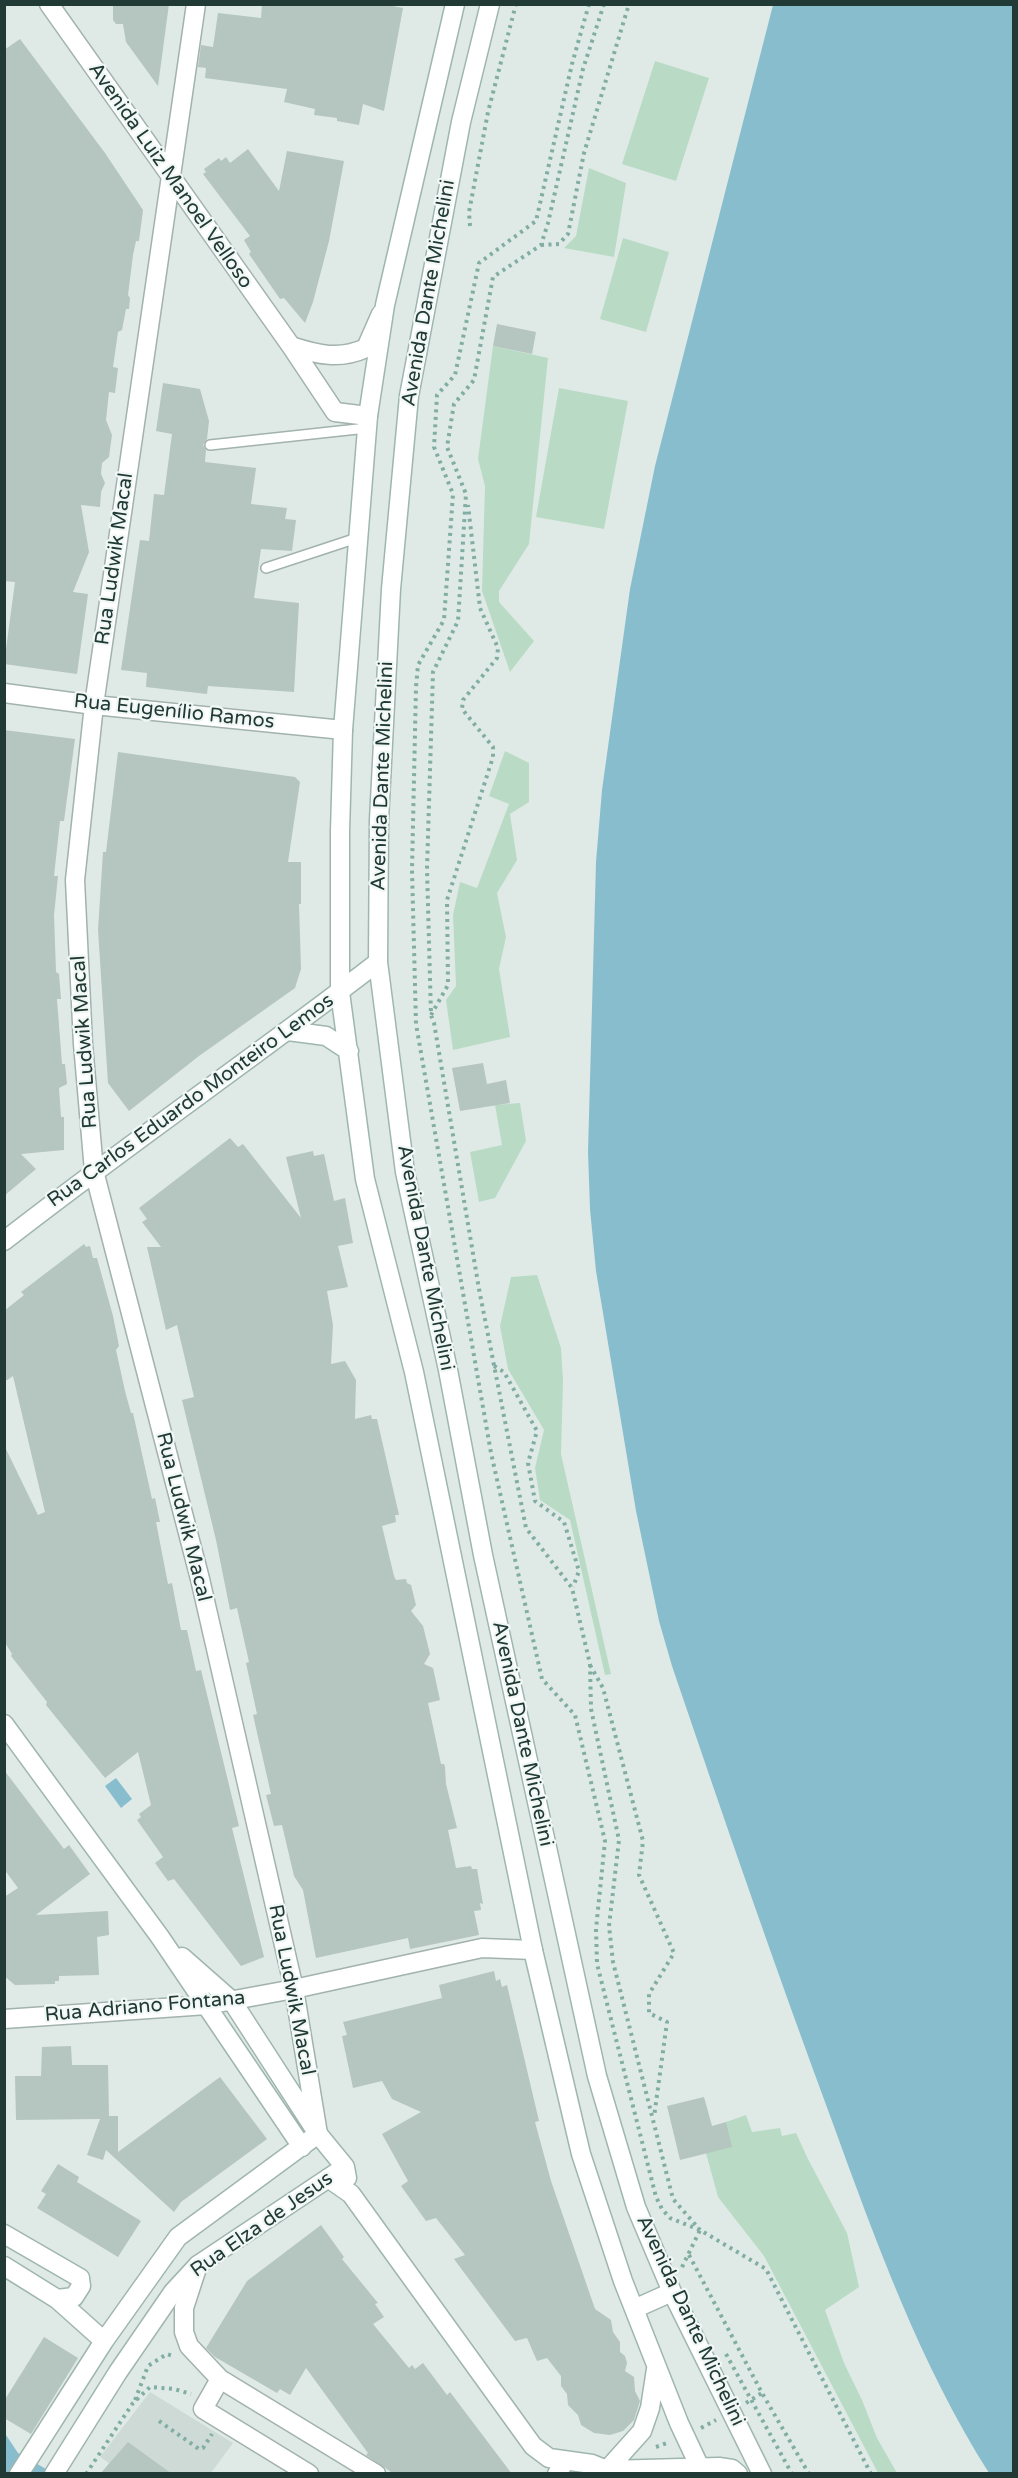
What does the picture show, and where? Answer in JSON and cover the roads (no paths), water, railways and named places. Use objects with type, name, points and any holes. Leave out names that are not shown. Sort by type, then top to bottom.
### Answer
[{"type":"street","name":"Avenida Luiz Manoel Velloso","points":[[49,4],[291,346],[335,412],[368,422]]},
{"type":"street","name":"Rua Ludwik Macal","points":[[196,4],[94,705],[75,880],[83,1044],[94,1171],[200,1579],[294,1989],[318,2134]]},
{"type":"street","name":"Avenida Dante Michelini","points":[[455,4],[385,305],[368,422],[357,538],[344,730],[339,992],[365,1179],[414,1372],[533,1950],[581,2154],[634,2309],[656,2367],[701,2471]]},
{"type":"street","name":"Avenida Dante Michelini","points":[[490,4],[461,122],[409,396],[392,578],[386,685],[379,820],[378,962],[405,1172],[448,1370],[483,1555],[595,2066],[636,2207],[672,2292],[762,2474]]},
{"type":"street","points":[[291,346],[328,356],[341,356],[360,351],[366,348],[385,305]]},
{"type":"street","name":"Rua Eugenílio Ramos","points":[[4,693],[94,705],[344,730]]},
{"type":"street","name":"Rua Carlos Eduardo Monteiro Lemos","points":[[4,1241],[94,1171],[288,1031],[378,962]]},
{"type":"street","points":[[288,1031],[326,1036],[349,1051]]},
{"type":"street","points":[[4,1724],[160,1937],[302,2147]]},
{"type":"street","points":[[160,1937],[232,2001],[318,2134],[345,2167],[351,2194]]},
{"type":"street","name":"Rua Adriano Fontana","points":[[4,2019],[207,2005],[294,1989],[482,1948],[533,1950]]},
{"type":"street","name":"Rua Elza de Jesus","points":[[18,2474],[92,2357],[178,2238],[318,2134]]},
{"type":"street","name":"Rua Elza de Jesus","points":[[54,2474],[118,2372],[173,2292],[198,2265],[345,2167]]},
{"type":"street","points":[[328,2178],[351,2194],[533,2446],[561,2467],[701,2471],[719,2467],[732,2469],[738,2474]]},
{"type":"street","points":[[4,2234],[80,2278],[81,2286],[74,2297],[57,2299]]},
{"type":"street","points":[[198,2265],[184,2308],[184,2332],[189,2346],[220,2379],[376,2474]]},
{"type":"street","points":[[4,2266],[57,2299],[104,2341]]},
{"type":"street","points":[[634,2309],[672,2292]]},
{"type":"street","points":[[596,2469],[642,2431],[650,2408],[656,2367]]},
{"type":"street","points":[[220,2379],[203,2409],[216,2425],[309,2474]]},
{"type":"lane","points":[[210,445],[368,422]]},
{"type":"lane","points":[[267,568],[357,538]]},
{"type":"water","points":[[773,5],[1013,5],[1013,2473],[989,2473],[964,2432],[901,2302],[865,2212],[731,1837],[672,1666],[659,1621],[636,1511],[596,1271],[590,1209],[588,1152],[596,862],[602,790],[630,589],[655,466]]},
{"type":"water","points":[[116,1778],[132,1799],[121,1808],[105,1786]]},
{"type":"water","points":[[4,2432],[18,2453],[53,2473],[5,2473]]}]
